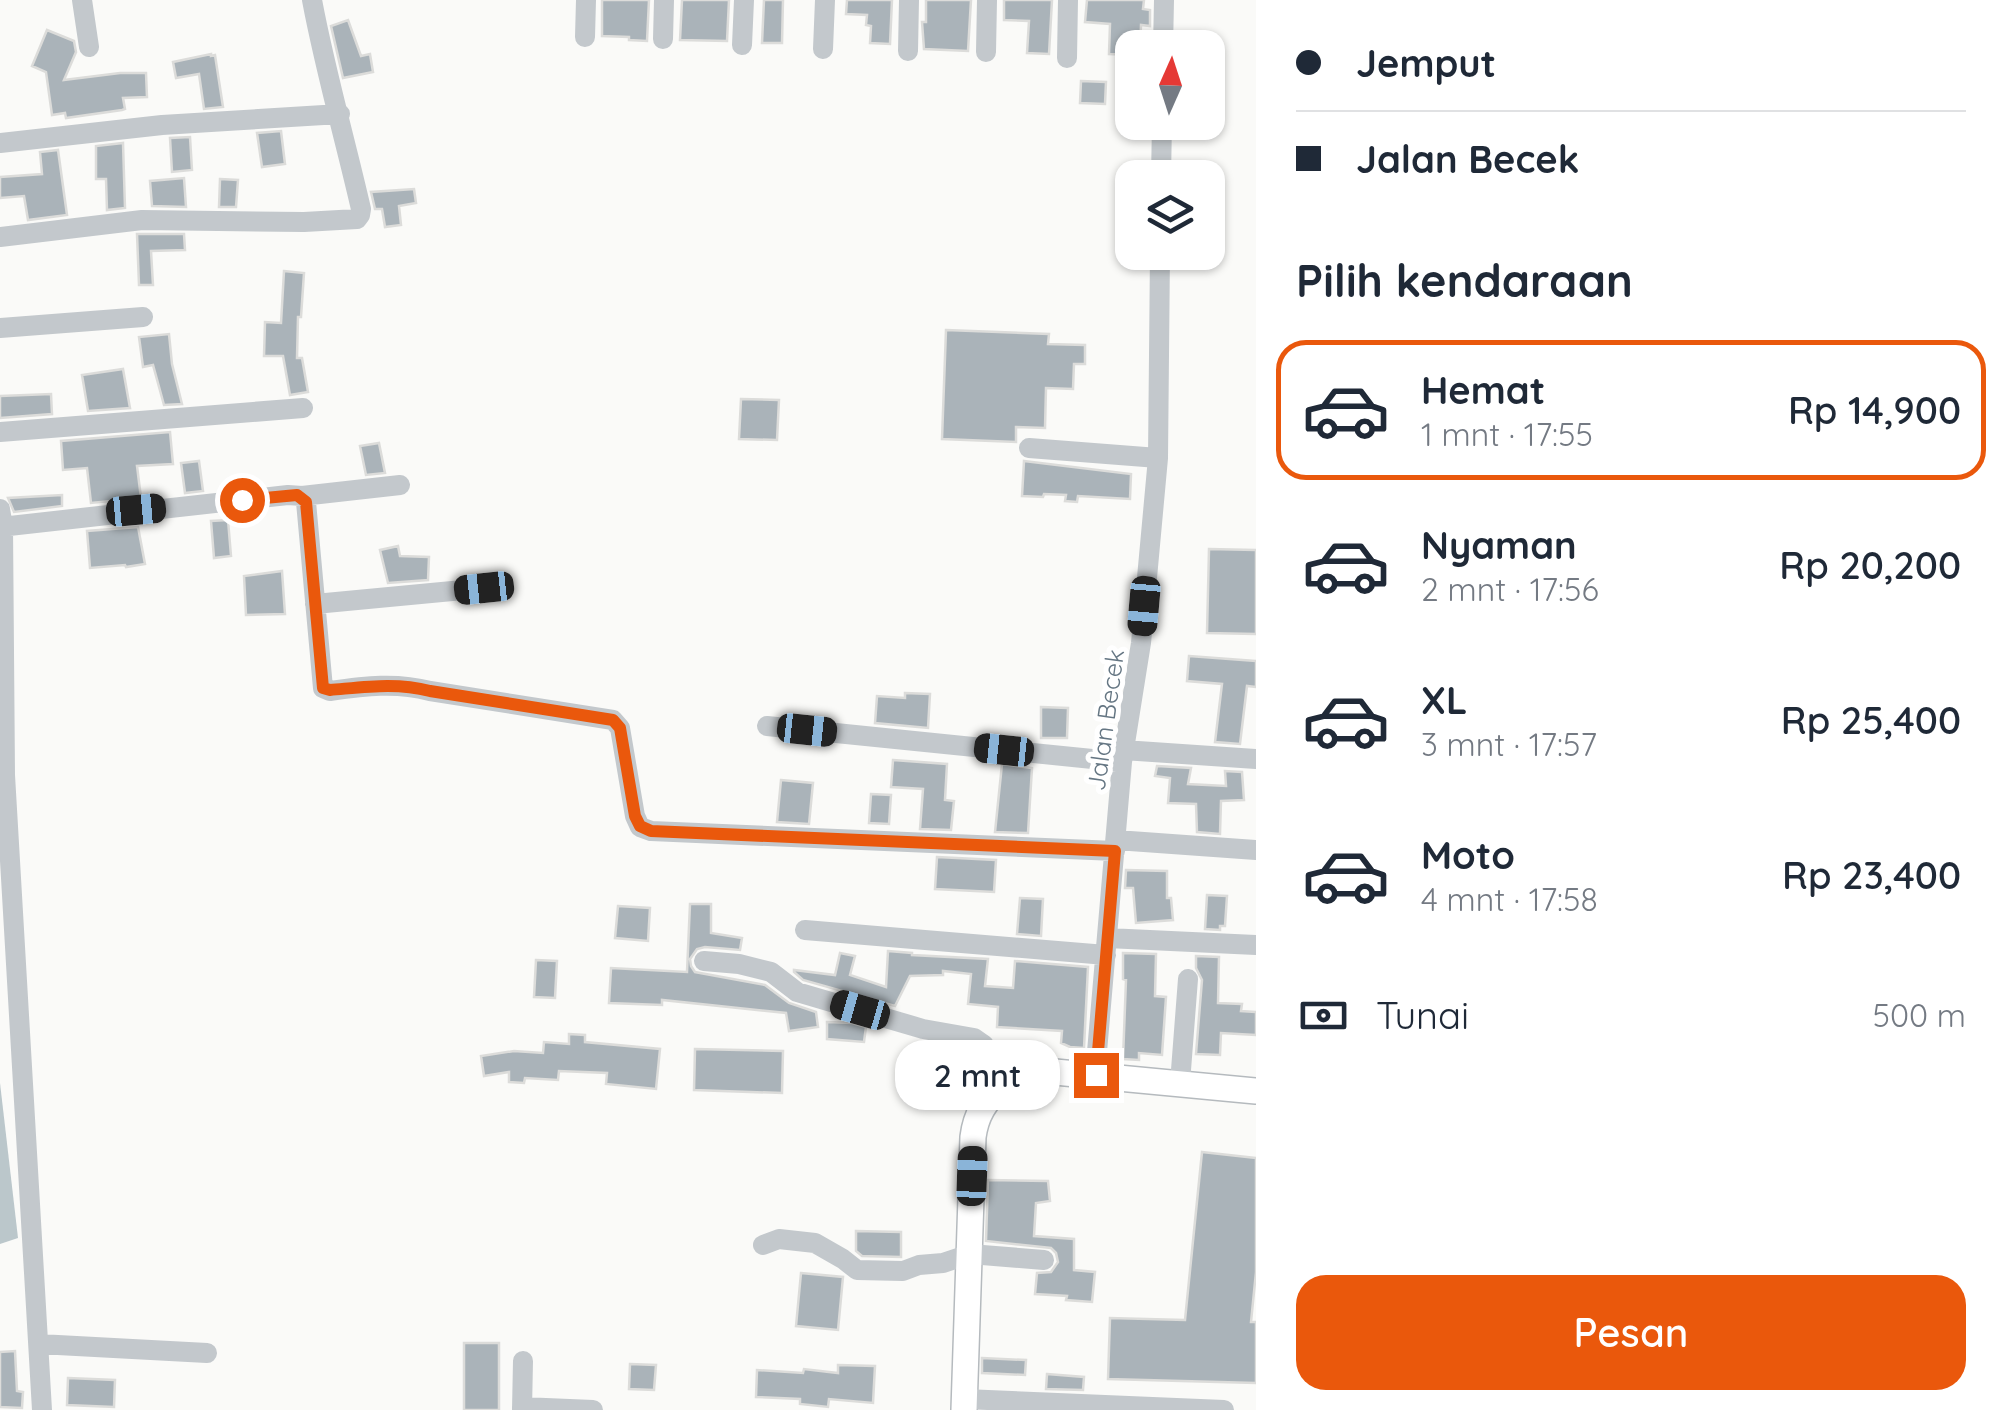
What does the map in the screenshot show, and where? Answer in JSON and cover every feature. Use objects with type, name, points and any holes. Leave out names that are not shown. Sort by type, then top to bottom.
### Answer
[{"type":"main road","points":[[964,1404],[975,1124],[983,1106],[1004,1086],[1032,1074],[1055,1072],[1256,1090]]},
{"type":"street","points":[[82,0],[89,46]]},
{"type":"street","points":[[0,238],[142,220],[357,219],[362,209],[312,0]]},
{"type":"street","points":[[585,37],[586,0]]},
{"type":"street","points":[[663,39],[664,0]]},
{"type":"street","points":[[742,44],[744,0]]},
{"type":"street","points":[[823,49],[825,0]]},
{"type":"street","points":[[908,52],[909,0]]},
{"type":"street","points":[[986,52],[987,0]]},
{"type":"street","points":[[1066,58],[1068,0]]},
{"type":"street","points":[[1163,30],[1164,0]]},
{"type":"street","points":[[0,143],[162,125],[340,114]]},
{"type":"street","name":"Jalan Becek","points":[[1096,1075],[1123,756],[1141,643],[1158,458],[1160,270]]},
{"type":"street","points":[[0,328],[143,316]]},
{"type":"street","points":[[0,432],[303,408]]},
{"type":"street","points":[[1029,448],[1158,458]]},
{"type":"street","points":[[42,1410],[3,775],[1,521],[400,485]]},
{"type":"street","points":[[302,496],[306,502],[323,688],[408,686],[613,720],[620,728],[635,816],[640,826],[651,831],[1256,850]]},
{"type":"street","points":[[315,604],[484,588]]},
{"type":"street","points":[[768,726],[1123,756],[1256,759]]},
{"type":"street","points":[[805,930],[1106,947],[1256,945]]},
{"type":"street","points":[[704,961],[771,972],[797,992],[922,1028],[974,1038],[984,1045],[1004,1086]]},
{"type":"street","points":[[1180,1083],[1188,979]]},
{"type":"street","points":[[762,1245],[779,1238],[799,1239],[827,1249],[856,1270],[893,1272],[970,1254],[1044,1260]]},
{"type":"street","points":[[39,1344],[207,1354]]},
{"type":"street","points":[[522,1361],[522,1408],[594,1410]]},
{"type":"street","points":[[964,1404],[1224,1410]]},
{"type":"shaded area","points":[[0,1083],[18,1238],[0,1244]]},
{"type":"building","points":[[602,0],[649,0],[647,41],[602,36]]},
{"type":"building","points":[[682,0],[729,0],[727,41],[680,40]]},
{"type":"building","points":[[764,0],[783,0],[782,43],[762,43]]},
{"type":"building","points":[[847,0],[892,0],[890,44],[870,43],[867,15],[846,14]]},
{"type":"building","points":[[926,0],[971,0],[968,51],[924,49],[922,22],[926,22]]},
{"type":"building","points":[[1004,0],[1052,0],[1049,54],[1027,53],[1029,21],[1004,20]]},
{"type":"building","points":[[1087,0],[1144,0],[1143,9],[1150,10],[1150,26],[1115,30],[1115,54],[1109,54],[1110,24],[1085,22]]},
{"type":"building","points":[[348,20],[361,56],[370,54],[373,72],[343,78],[331,26]]},
{"type":"building","points":[[47,30],[74,41],[76,52],[64,80],[146,73],[147,97],[123,98],[122,110],[66,118],[65,113],[52,115],[46,72],[32,66]]},
{"type":"building","points":[[215,55],[223,107],[204,109],[199,74],[176,78],[173,62]]},
{"type":"building","points":[[1081,81],[1106,82],[1105,104],[1080,103]]},
{"type":"building","points":[[281,131],[285,164],[262,167],[257,133]]},
{"type":"building","points":[[190,137],[192,170],[172,172],[170,138]]},
{"type":"building","points":[[123,143],[125,208],[107,210],[106,179],[96,179],[96,146]]},
{"type":"building","points":[[58,150],[67,215],[28,220],[24,196],[0,198],[0,177],[42,174],[40,152]]},
{"type":"building","points":[[184,178],[186,207],[152,206],[150,181]]},
{"type":"building","points":[[220,179],[238,180],[236,207],[219,207]]},
{"type":"building","points":[[414,189],[416,203],[399,206],[401,225],[385,227],[382,209],[375,209],[371,192]]},
{"type":"building","points":[[137,234],[184,234],[185,250],[151,251],[153,285],[139,285]]},
{"type":"building","points":[[284,271],[304,273],[297,358],[302,358],[308,392],[290,395],[283,356],[264,356],[265,322],[281,323]]},
{"type":"building","points":[[946,330],[1049,334],[1048,344],[1085,345],[1085,364],[1074,364],[1073,389],[1046,388],[1045,428],[1016,427],[1016,442],[942,439]]},
{"type":"building","points":[[169,334],[182,404],[164,405],[153,365],[143,367],[139,337]]},
{"type":"building","points":[[123,369],[130,408],[88,411],[82,375]]},
{"type":"building","points":[[51,394],[52,414],[0,418],[0,396]]},
{"type":"building","points":[[741,399],[779,400],[777,440],[739,439]]},
{"type":"building","points":[[170,432],[173,464],[137,466],[141,498],[91,503],[87,468],[63,470],[61,441]]},
{"type":"building","points":[[379,443],[385,473],[366,475],[360,446]]},
{"type":"building","points":[[199,461],[203,491],[185,493],[181,463]]},
{"type":"building","points":[[1024,461],[1131,474],[1130,499],[1078,496],[1077,502],[1065,501],[1066,495],[1022,496]]},
{"type":"building","points":[[62,495],[62,506],[14,512],[8,498]]},
{"type":"building","points":[[228,520],[231,556],[214,558],[211,521]]},
{"type":"building","points":[[138,527],[145,564],[90,568],[87,531]]},
{"type":"building","points":[[398,546],[400,556],[429,557],[428,580],[388,583],[380,550]]},
{"type":"building","points":[[1209,549],[1256,550],[1256,634],[1207,633]]},
{"type":"building","points":[[282,571],[285,614],[246,615],[244,576]]},
{"type":"building","points":[[1189,656],[1256,661],[1256,687],[1247,686],[1240,744],[1215,742],[1222,684],[1187,681]]},
{"type":"building","points":[[905,693],[930,694],[928,728],[875,723],[877,696],[905,698]]},
{"type":"building","points":[[1041,707],[1068,708],[1067,738],[1041,738]]},
{"type":"building","points":[[893,760],[947,764],[945,800],[954,801],[951,830],[920,829],[923,789],[891,787]]},
{"type":"building","points":[[1002,764],[1032,768],[1028,833],[995,832]]},
{"type":"building","points":[[1157,766],[1191,768],[1188,784],[1226,786],[1225,771],[1242,772],[1244,800],[1221,801],[1220,834],[1197,832],[1196,804],[1168,803],[1170,778],[1155,776]]},
{"type":"building","points":[[781,780],[813,783],[809,824],[777,822]]},
{"type":"building","points":[[871,794],[891,795],[889,824],[869,823]]},
{"type":"building","points":[[937,857],[996,860],[994,892],[935,889]]},
{"type":"building","points":[[1126,870],[1167,871],[1167,898],[1171,898],[1173,920],[1136,923],[1133,888],[1125,888]]},
{"type":"building","points":[[1207,895],[1227,896],[1225,926],[1220,926],[1220,930],[1205,929]]},
{"type":"building","points":[[1020,898],[1043,899],[1041,936],[1017,934]]},
{"type":"building","points":[[690,904],[711,904],[711,933],[742,938],[740,950],[697,949],[690,959],[695,972],[765,985],[789,1003],[816,1012],[818,1027],[789,1031],[786,1013],[662,1000],[662,1005],[609,1003],[611,968],[687,972]]},
{"type":"building","points":[[618,906],[650,908],[648,941],[615,938]]},
{"type":"building","points":[[888,951],[988,959],[985,986],[1013,988],[1015,961],[1088,967],[1084,1048],[1061,1043],[1062,1031],[997,1027],[998,1007],[968,1004],[971,974],[943,971],[943,975],[910,976],[895,1006],[803,980],[794,972],[835,975],[840,953],[855,956],[850,975],[886,987]]},
{"type":"building","points":[[1123,953],[1156,954],[1155,996],[1166,997],[1162,1055],[1139,1053],[1139,1060],[1123,1059]]},
{"type":"building","points":[[1196,956],[1219,957],[1218,1003],[1242,1004],[1241,1011],[1256,1012],[1256,1035],[1221,1033],[1220,1055],[1196,1054],[1202,980]]},
{"type":"building","points":[[536,960],[557,961],[555,998],[534,997]]},
{"type":"building","points":[[827,1022],[866,1027],[864,1042],[827,1039]]},
{"type":"building","points":[[569,1034],[585,1035],[585,1042],[660,1049],[656,1089],[606,1084],[607,1073],[559,1071],[558,1080],[525,1078],[524,1083],[509,1082],[509,1072],[484,1076],[481,1056],[514,1051],[543,1053],[544,1042],[569,1044]]},
{"type":"building","points":[[695,1049],[783,1051],[782,1093],[694,1090]]},
{"type":"building","points":[[1202,1152],[1256,1158],[1256,1272],[1251,1322],[1256,1322],[1256,1383],[1108,1379],[1110,1318],[1185,1320]]},
{"type":"building","points":[[988,1180],[1048,1181],[1050,1201],[1036,1203],[1034,1236],[1074,1239],[1074,1270],[1095,1272],[1092,1302],[1035,1294],[1037,1273],[1051,1272],[1058,1262],[1051,1248],[986,1241]]},
{"type":"building","points":[[856,1231],[901,1232],[901,1257],[862,1256],[856,1251]]},
{"type":"building","points":[[801,1273],[843,1277],[838,1330],[796,1326]]},
{"type":"building","points":[[464,1343],[499,1343],[499,1410],[464,1410]]},
{"type":"building","points":[[15,1351],[22,1408],[0,1407],[0,1352]]},
{"type":"building","points":[[982,1358],[1026,1360],[1025,1375],[982,1373]]},
{"type":"building","points":[[630,1364],[656,1365],[654,1390],[629,1389]]},
{"type":"building","points":[[838,1365],[875,1366],[873,1403],[829,1399],[828,1407],[800,1404],[800,1399],[756,1397],[757,1370],[838,1373]]},
{"type":"building","points":[[1047,1374],[1084,1377],[1083,1390],[1046,1389]]},
{"type":"building","points":[[68,1378],[115,1380],[114,1407],[67,1405]]},
{"type":"route","points":[[242,500],[297,495],[306,502],[323,688],[408,686],[613,720],[620,728],[635,816],[640,826],[651,831],[1115,851],[1096,1075]]}]
